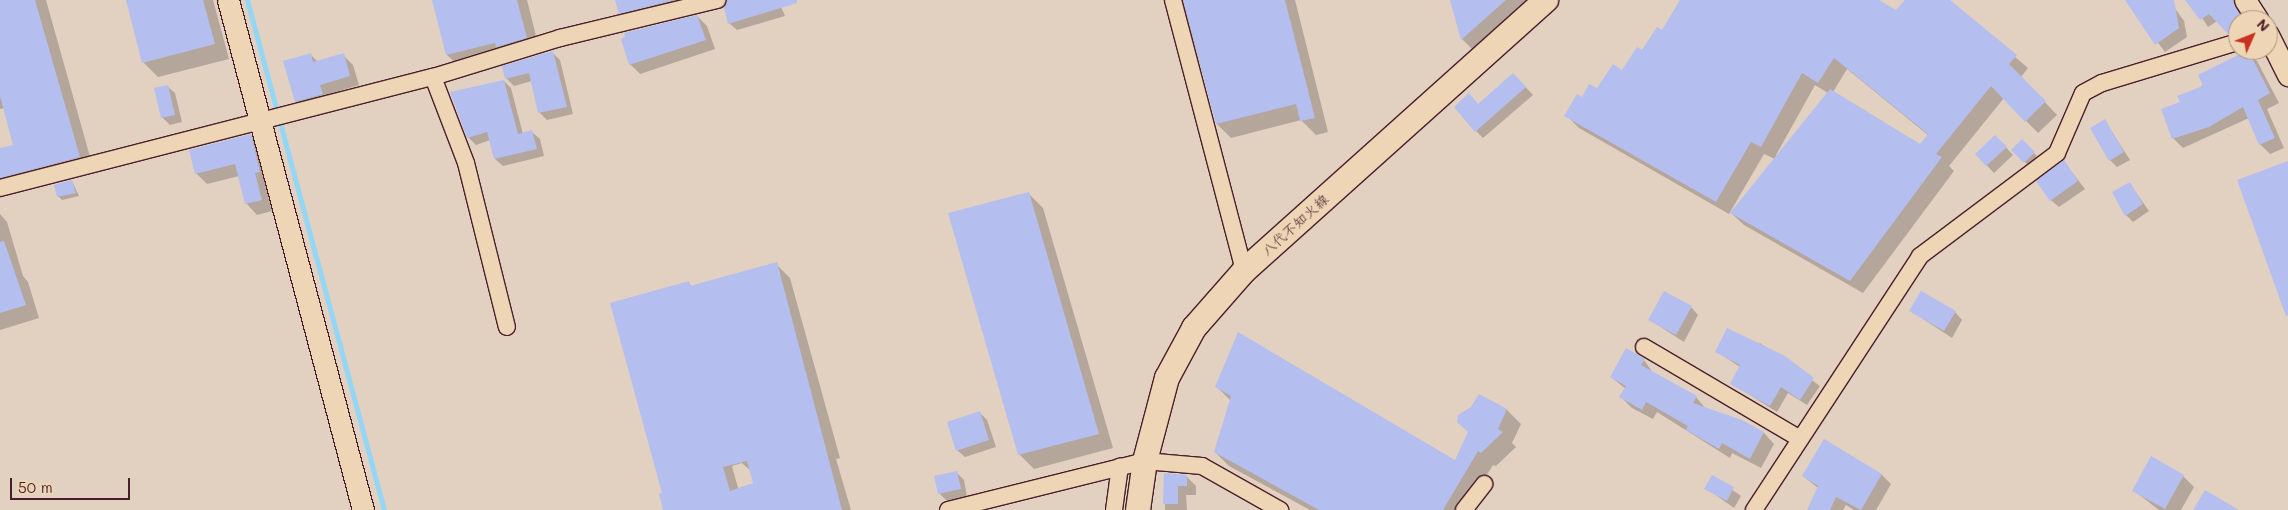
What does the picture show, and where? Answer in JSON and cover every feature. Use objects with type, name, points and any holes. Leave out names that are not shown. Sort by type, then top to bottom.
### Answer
[{"type":"main road","name":"八代不知火線","points":[[1138,510],[1145,461],[1168,378],[1179,352],[1194,328],[1244,271],[1546,0]]},
{"type":"street","points":[[228,0],[272,117],[363,510]]},
{"type":"street","points":[[0,188],[433,77],[560,38],[717,0]]},
{"type":"street","points":[[1173,0],[1244,271]]},
{"type":"street","points":[[1754,510],[1920,256],[2057,153],[2083,94],[2102,83],[2228,45]]},
{"type":"street","points":[[2278,55],[2288,75]]},
{"type":"street","points":[[433,77],[466,163],[507,327]]},
{"type":"street","points":[[1644,347],[1800,439]]},
{"type":"street","points":[[948,510],[1145,461],[1202,466],[1280,510]]},
{"type":"street","points":[[1114,510],[1120,466]]},
{"type":"street","points":[[1464,510],[1484,484]]},
{"type":"building","points":[[0,0],[35,0],[80,157],[0,178],[0,148],[13,145],[0,96]]},
{"type":"building","points":[[126,0],[203,0],[215,44],[142,63]]},
{"type":"building","points":[[432,0],[517,0],[527,38],[496,47],[495,43],[446,55]]},
{"type":"building","points":[[615,0],[674,0],[619,14]]},
{"type":"building","points":[[727,0],[797,0],[797,3],[728,24],[724,7]]},
{"type":"building","points":[[1183,0],[1285,0],[1315,118],[1300,121],[1296,104],[1216,124]]},
{"type":"building","points":[[1450,0],[1506,0],[1461,40]]},
{"type":"building","points":[[1680,0],[1879,0],[1896,10],[1905,0],[1950,0],[2017,55],[2009,64],[2046,101],[2025,122],[1991,86],[1936,154],[1942,157],[1850,281],[1730,213],[1830,89],[1920,144],[1928,134],[1834,58],[1818,83],[1802,73],[1761,147],[1751,142],[1716,202],[1564,116],[1577,94],[1582,97],[1589,84],[1597,88],[1613,64],[1622,70],[1637,47],[1642,50],[1657,27],[1662,30]]},
{"type":"building","points":[[2125,0],[2174,0],[2179,28],[2155,45]]},
{"type":"building","points":[[2185,0],[2232,0],[2238,10],[2228,10],[2228,34],[2209,14],[2200,20]]},
{"type":"building","points":[[697,15],[706,40],[629,65],[621,39],[625,37],[624,33]]},
{"type":"building","points":[[553,51],[567,107],[538,113],[529,73],[505,79],[502,66]]},
{"type":"building","points":[[311,53],[313,62],[344,53],[350,76],[320,85],[323,94],[295,102],[283,61]]},
{"type":"building","points":[[2228,60],[2253,60],[2270,93],[2258,100],[2275,138],[2259,145],[2243,107],[2209,127],[2172,139],[2161,109],[2180,102],[2177,96],[2203,86],[2198,75]]},
{"type":"building","points":[[1513,73],[1526,87],[1475,132],[1454,107],[1469,93],[1478,104]]},
{"type":"building","points":[[504,80],[518,134],[532,130],[537,149],[494,159],[487,132],[467,138],[450,92]]},
{"type":"building","points":[[168,85],[175,115],[161,118],[154,88]]},
{"type":"building","points":[[2105,119],[2124,152],[2109,161],[2090,128]]},
{"type":"building","points":[[251,134],[260,172],[255,173],[262,200],[245,204],[235,164],[195,174],[189,150]]},
{"type":"building","points":[[1995,135],[2007,147],[1986,166],[1975,154]]},
{"type":"building","points":[[2022,139],[2035,152],[2024,163],[2011,150]]},
{"type":"building","points":[[2064,160],[2078,181],[2050,201],[2036,181]]},
{"type":"building","points":[[2288,161],[2288,315],[2286,316],[2237,180]]},
{"type":"building","points":[[72,180],[76,193],[57,197],[54,185]]},
{"type":"building","points":[[2130,182],[2143,204],[2125,216],[2112,192]]},
{"type":"building","points":[[1029,192],[1099,434],[1018,455],[948,213]]},
{"type":"building","points":[[4,241],[26,305],[0,313],[0,242]]},
{"type":"building","points":[[777,262],[842,510],[663,510],[659,494],[662,493],[610,303],[689,281],[690,286]],"holes":[[[747,461],[753,483],[730,491],[723,467]]]},
{"type":"building","points":[[1664,291],[1692,306],[1676,335],[1648,320]]},
{"type":"building","points":[[1921,291],[1956,311],[1944,331],[1909,311]]},
{"type":"building","points":[[1727,328],[1785,356],[1814,378],[1800,400],[1781,387],[1770,406],[1730,384],[1740,365],[1715,352]]},
{"type":"building","points":[[1238,332],[1455,460],[1468,432],[1457,422],[1458,415],[1471,407],[1479,394],[1507,409],[1498,429],[1503,432],[1481,453],[1478,451],[1443,510],[1319,510],[1214,452],[1231,396],[1215,387]]},
{"type":"building","points":[[1626,348],[1645,359],[1641,365],[1697,396],[1693,403],[1742,420],[1764,432],[1750,459],[1722,443],[1719,449],[1686,430],[1688,426],[1646,402],[1642,410],[1619,397],[1626,386],[1610,377]]},
{"type":"building","points":[[980,411],[989,440],[956,451],[947,422]]},
{"type":"building","points":[[1824,439],[1882,474],[1861,510],[1836,497],[1830,510],[1807,510],[1818,486],[1802,476]]},
{"type":"building","points":[[2151,456],[2184,475],[2165,509],[2132,491]]},
{"type":"building","points":[[957,471],[961,489],[938,494],[934,476]]},
{"type":"building","points":[[1164,473],[1187,475],[1187,486],[1178,486],[1178,504],[1163,504]]},
{"type":"building","points":[[1712,475],[1734,487],[1727,501],[1704,489]]},
{"type":"building","points":[[2205,490],[2239,510],[2193,510]]},
{"type":"waterway","points":[[247,0],[384,510]]}]
